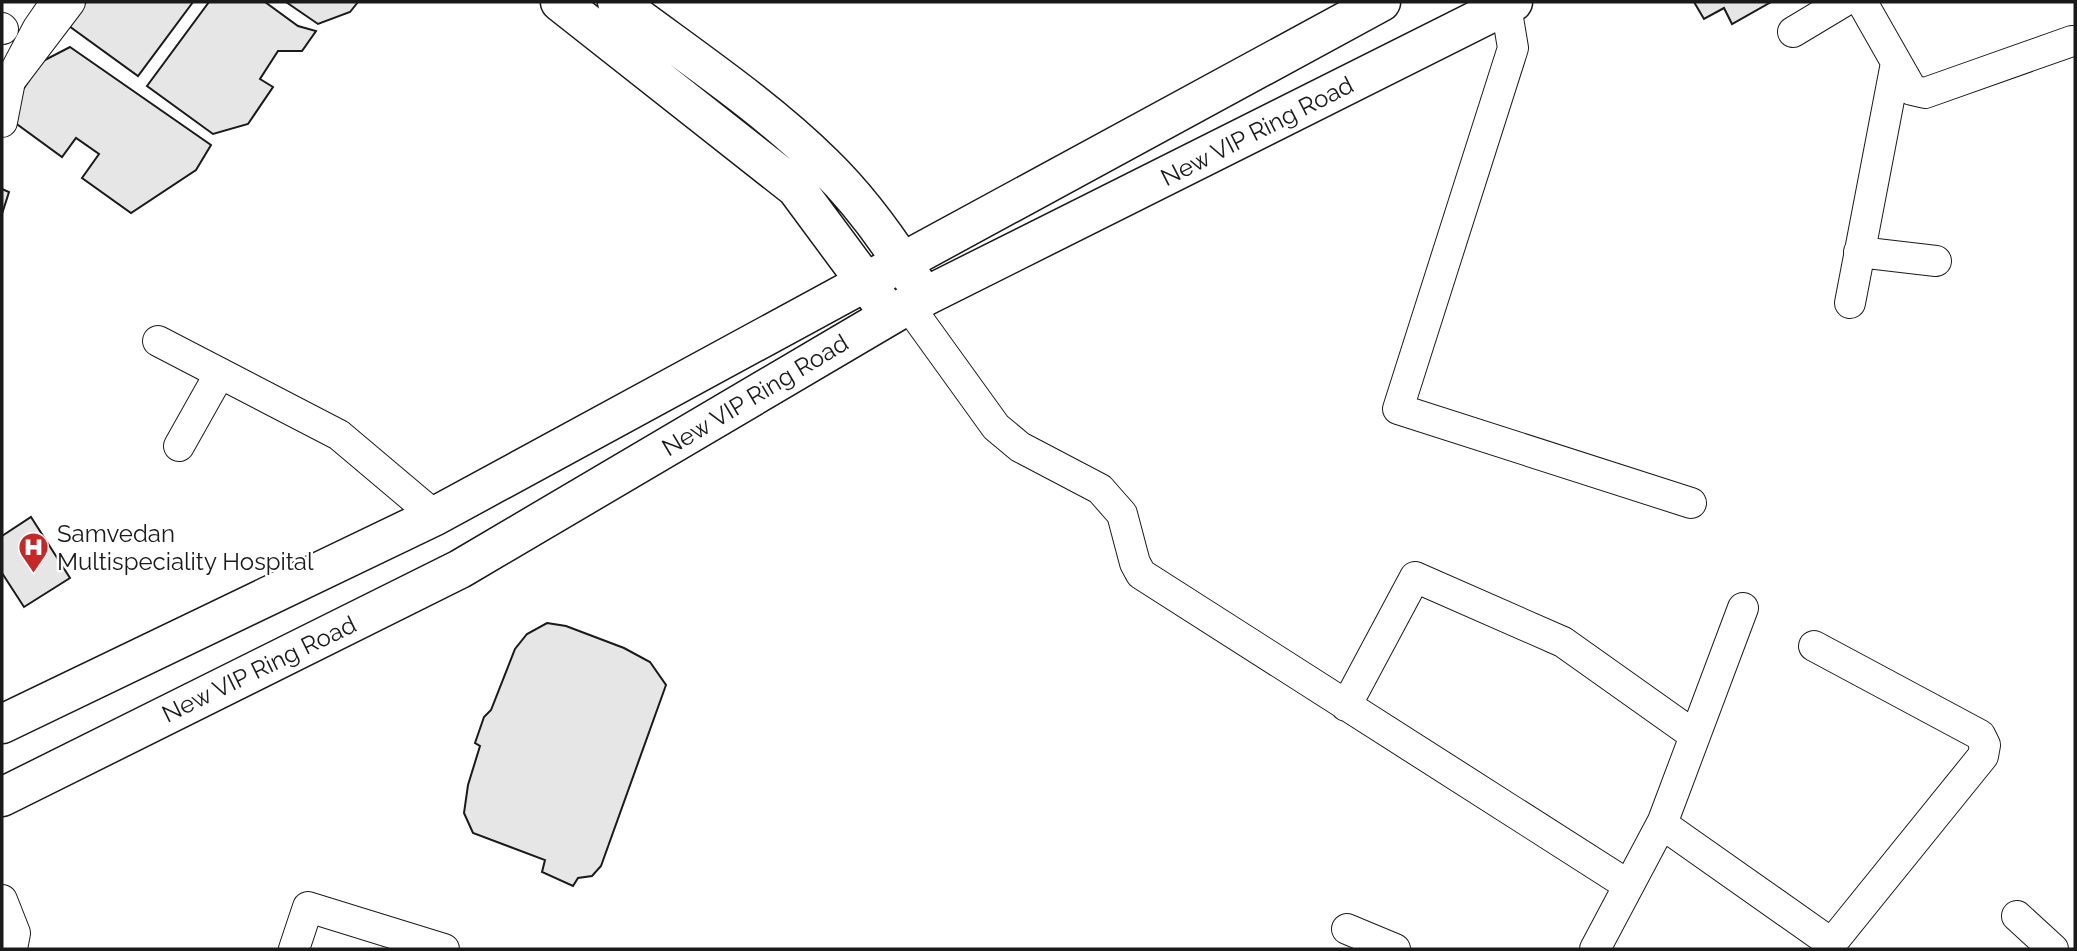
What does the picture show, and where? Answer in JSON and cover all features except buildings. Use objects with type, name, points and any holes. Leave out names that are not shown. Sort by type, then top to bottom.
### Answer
[{"type":"main road","points":[[560,2],[777,171],[796,188],[866,281],[907,306]]},
{"type":"main road","points":[[617,2],[824,164],[858,202],[902,262],[907,306]]},
{"type":"main road","name":"New VIP Ring Road","points":[[2,724],[435,516],[1381,2]]},
{"type":"main road","name":"New VIP Ring Road","points":[[2,797],[460,569],[907,306],[1510,4]]},
{"type":"street","points":[[2,122],[10,81],[38,27],[56,2]]},
{"type":"street","points":[[10,81],[70,2]]},
{"type":"street","points":[[1793,32],[1843,2]]},
{"type":"street","points":[[1862,2],[1912,90],[1925,93],[2072,41]]},
{"type":"street","points":[[1510,4],[1513,48],[1398,410],[1691,503]]},
{"type":"street","points":[[1850,303],[1896,63]]},
{"type":"street","points":[[1859,252],[1936,261]]},
{"type":"street","points":[[907,306],[996,428],[1020,447],[1100,489],[1108,497],[1122,514],[1135,563],[1141,574],[1628,885]]},
{"type":"street","points":[[159,341],[339,435],[435,516]]},
{"type":"street","points":[[179,446],[220,373]]},
{"type":"street","points":[[1346,706],[1415,577],[1563,642],[1694,735]]},
{"type":"street","points":[[1595,949],[1662,824],[1743,608]]},
{"type":"street","points":[[1662,824],[1829,946],[1983,756],[1985,746],[1980,735],[1814,646]]},
{"type":"street","points":[[2,900],[15,933],[12,949]]},
{"type":"street","points":[[294,949],[308,906],[444,949]]},
{"type":"street","points":[[2017,916],[2053,949]]},
{"type":"street","points":[[1347,929],[1395,949]]},
{"type":"place","name":"Samvedan Multispeciality Hospital","points":[[34,574]]}]
